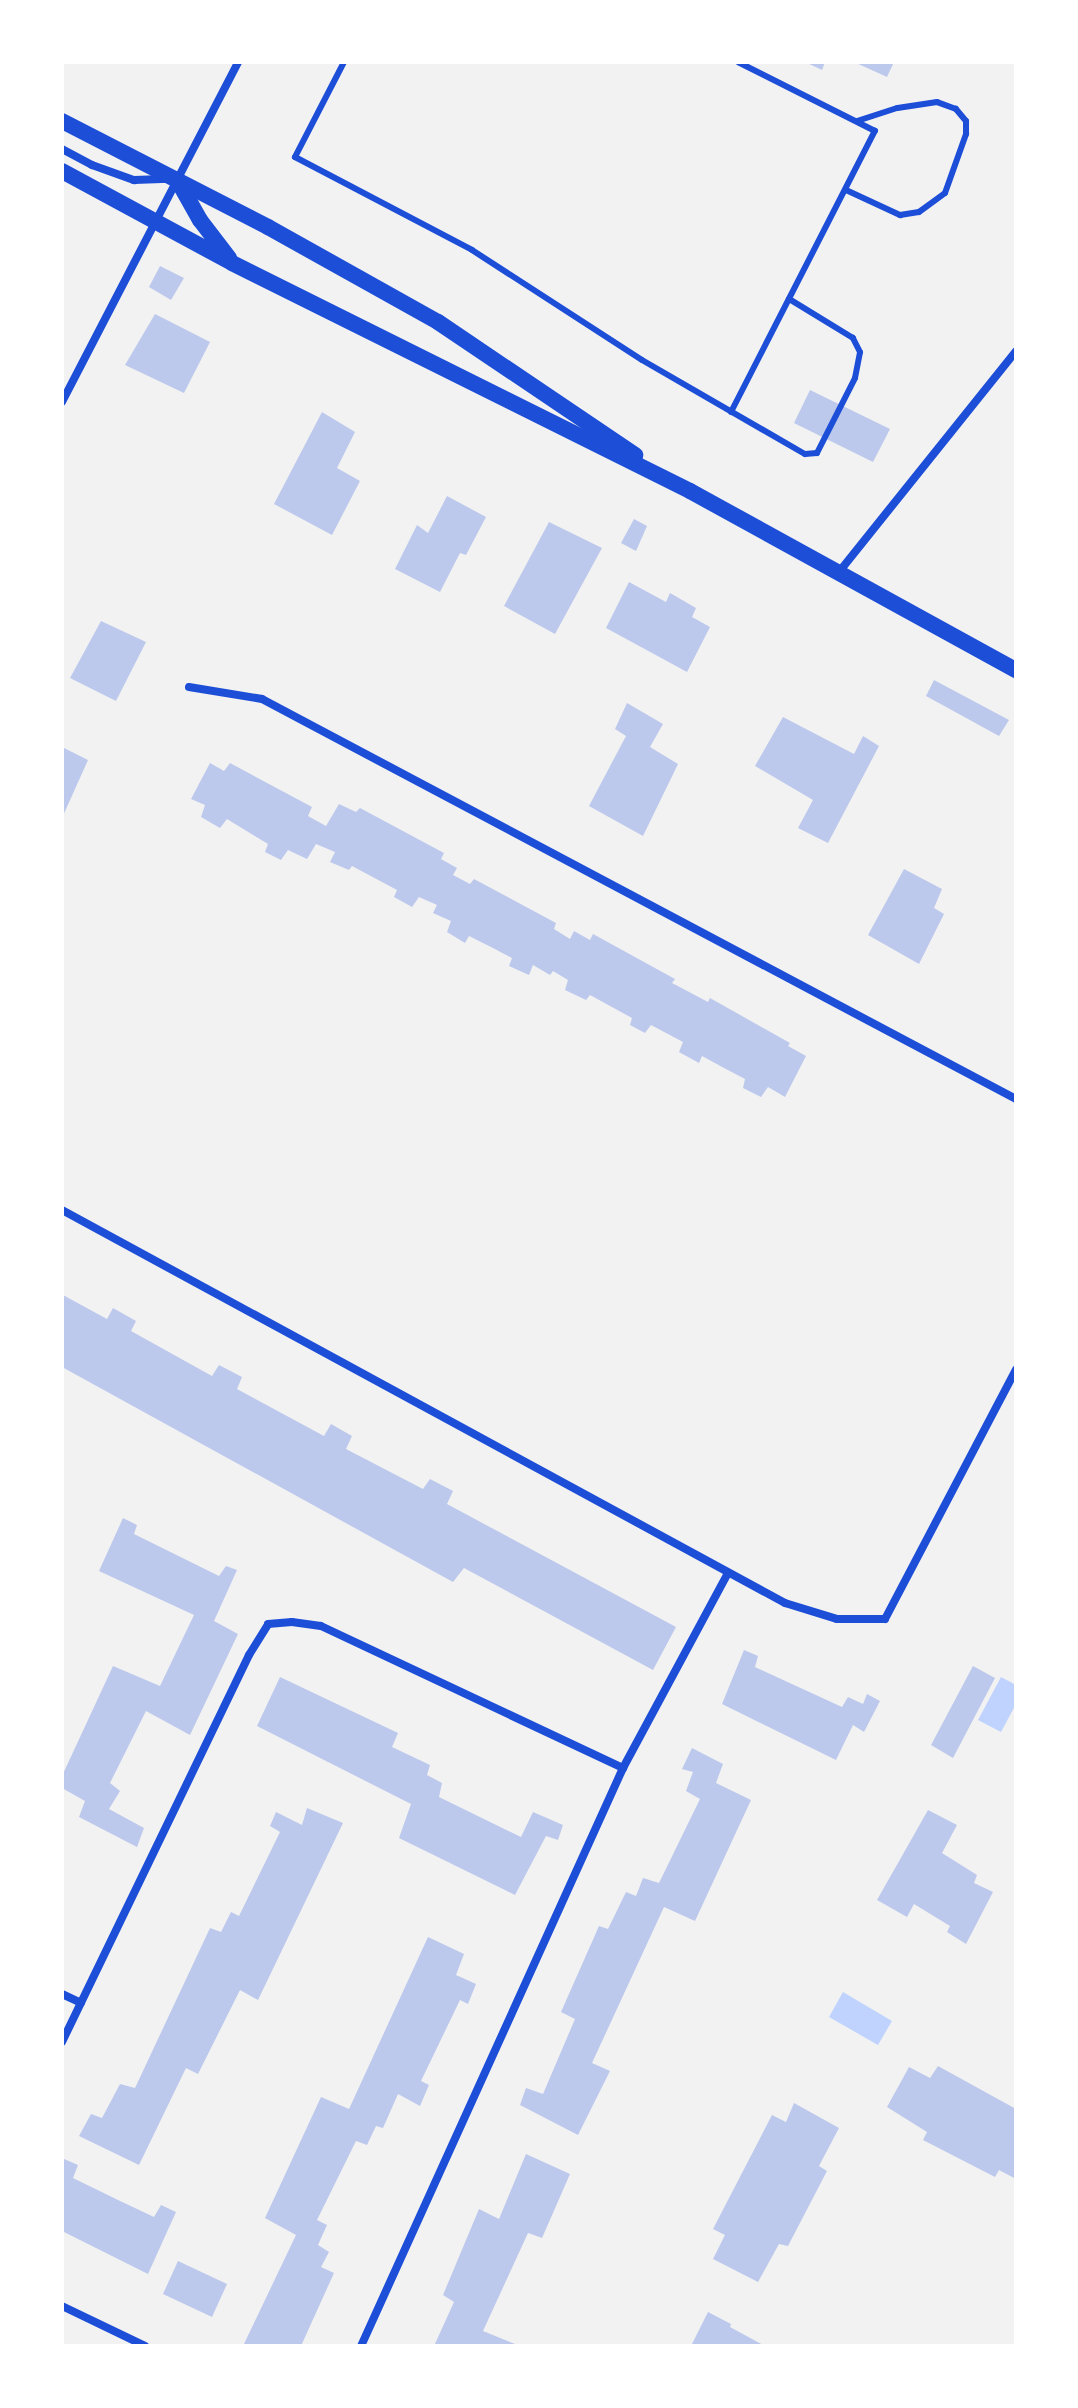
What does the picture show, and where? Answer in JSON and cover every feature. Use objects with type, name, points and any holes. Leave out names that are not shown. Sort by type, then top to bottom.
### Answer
[{"type":"main road","points":[[62,121],[178,179],[438,322],[690,491]]},
{"type":"main road","points":[[62,171],[232,263],[690,491],[1016,670]]},
{"type":"main road","points":[[178,179],[200,220],[232,263]]},
{"type":"street","points":[[62,402],[238,62]]},
{"type":"street","points":[[62,149],[134,180],[178,179]]},
{"type":"street","points":[[839,573],[1016,351]]},
{"type":"street","points":[[189,687],[262,699],[1016,1099]]},
{"type":"street","points":[[62,1210],[728,1573],[785,1603],[837,1619],[885,1619],[1016,1369]]},
{"type":"street","points":[[361,2346],[623,1768],[728,1573]]},
{"type":"street","points":[[62,2042],[249,1655],[268,1624],[292,1622],[321,1626],[623,1768]]},
{"type":"street","points":[[62,1994],[81,2003]]},
{"type":"street","points":[[62,2306],[145,2346]]},
{"type":"lane","points":[[344,62],[295,157],[472,250],[642,360],[790,447],[805,454],[817,453],[855,378],[860,352],[853,338],[789,299]]},
{"type":"lane","points":[[731,412],[875,131],[738,62]]},
{"type":"lane","points":[[846,190],[900,215],[919,212],[945,193],[966,134],[966,121],[956,109],[937,102],[897,108],[857,121]]},
{"type":"water","points":[[1001,1677],[1016,1685],[1016,1704],[1001,1732],[978,1720]]},
{"type":"water","points":[[843,1992],[892,2021],[878,2045],[829,2017]]},
{"type":"building","points":[[805,62],[825,62],[822,70]]},
{"type":"building","points":[[854,62],[894,62],[887,77]]},
{"type":"building","points":[[160,266],[184,278],[171,300],[149,287]]},
{"type":"building","points":[[155,314],[210,342],[184,393],[125,365]]},
{"type":"building","points":[[810,390],[890,429],[873,462],[794,423]]},
{"type":"building","points":[[322,412],[355,432],[337,468],[360,481],[332,535],[274,504]]},
{"type":"building","points":[[447,496],[486,517],[466,555],[460,553],[440,592],[395,569],[417,525],[428,533]]},
{"type":"building","points":[[634,519],[647,526],[636,551],[621,543]]},
{"type":"building","points":[[549,522],[602,548],[555,634],[504,606]]},
{"type":"building","points":[[629,582],[666,602],[670,593],[696,608],[692,617],[710,627],[687,672],[606,628]]},
{"type":"building","points":[[101,621],[146,642],[116,701],[70,678]]},
{"type":"building","points":[[934,680],[1009,720],[999,736],[926,696]]},
{"type":"building","points":[[627,703],[663,724],[650,747],[678,764],[643,836],[589,806],[626,736],[615,729]]},
{"type":"building","points":[[783,717],[854,754],[863,736],[879,746],[828,843],[798,828],[813,800],[755,766]]},
{"type":"building","points":[[62,747],[88,760],[62,818]]},
{"type":"building","points":[[210,763],[224,771],[230,763],[312,807],[308,816],[326,826],[339,804],[356,812],[360,808],[444,853],[441,859],[457,868],[453,875],[470,884],[474,879],[556,923],[554,929],[570,939],[574,931],[590,940],[593,934],[675,979],[672,983],[708,1002],[710,998],[790,1043],[788,1046],[806,1056],[785,1097],[768,1087],[761,1097],[743,1088],[745,1079],[702,1056],[699,1063],[679,1052],[683,1042],[651,1025],[645,1033],[630,1025],[632,1018],[590,995],[586,1000],[565,990],[568,980],[553,971],[550,975],[533,965],[529,975],[509,966],[512,958],[469,936],[465,943],[447,932],[451,921],[433,913],[437,905],[419,897],[412,907],[394,897],[397,890],[352,866],[349,870],[330,862],[335,852],[316,844],[307,859],[288,850],[281,860],[265,852],[268,844],[227,819],[220,828],[201,817],[205,805],[191,799]]},
{"type":"building","points":[[904,869],[942,889],[934,908],[944,914],[919,964],[868,935]]},
{"type":"building","points":[[63,1295],[107,1319],[113,1308],[136,1321],[131,1331],[212,1376],[219,1365],[242,1377],[237,1389],[324,1436],[331,1424],[352,1436],[346,1449],[423,1489],[430,1479],[453,1491],[447,1504],[676,1627],[653,1670],[464,1568],[453,1582],[62,1367]]},
{"type":"building","points":[[123,1518],[137,1525],[134,1534],[219,1576],[226,1566],[237,1570],[214,1621],[238,1634],[190,1735],[146,1711],[110,1783],[120,1791],[109,1809],[144,1828],[137,1847],[79,1817],[85,1801],[62,1788],[62,1776],[113,1666],[160,1686],[194,1615],[99,1571]]},
{"type":"building","points":[[744,1650],[758,1656],[755,1667],[842,1707],[848,1697],[863,1704],[867,1694],[880,1701],[864,1732],[853,1725],[836,1760],[722,1704]]},
{"type":"building","points":[[973,1666],[995,1678],[953,1758],[931,1745]]},
{"type":"building","points":[[280,1677],[398,1733],[392,1747],[430,1765],[427,1775],[442,1783],[439,1797],[521,1837],[533,1812],[563,1825],[558,1840],[546,1836],[515,1895],[399,1838],[411,1804],[257,1726]]},
{"type":"building","points":[[692,1748],[723,1764],[716,1783],[751,1800],[695,1921],[664,1907],[592,2063],[610,2071],[578,2135],[520,2105],[526,2088],[543,2094],[575,2019],[561,2012],[599,1926],[608,1929],[626,1892],[636,1896],[643,1878],[659,1883],[700,1799],[686,1791],[693,1772],[682,1769]]},
{"type":"building","points":[[307,1808],[343,1823],[258,2000],[240,1990],[198,2074],[186,2068],[139,2165],[79,2136],[91,2114],[102,2118],[120,2084],[135,2088],[210,1928],[221,1932],[231,1912],[239,1916],[280,1832],[270,1826],[276,1812],[302,1825]]},
{"type":"building","points":[[928,1810],[957,1825],[942,1853],[977,1875],[974,1883],[993,1892],[966,1944],[947,1932],[950,1926],[914,1904],[907,1917],[877,1900]]},
{"type":"building","points":[[428,1937],[464,1954],[456,1975],[476,1984],[468,2004],[460,2000],[421,2081],[429,2085],[420,2106],[398,2094],[383,2128],[376,2126],[367,2145],[356,2141],[317,2220],[327,2225],[318,2245],[329,2252],[321,2267],[334,2273],[301,2346],[243,2346],[296,2235],[265,2218],[321,2097],[349,2109]]},
{"type":"building","points":[[938,2066],[1016,2109],[1016,2179],[999,2170],[995,2177],[923,2140],[927,2132],[887,2107],[909,2067],[930,2078]]},
{"type":"building","points":[[794,2103],[839,2128],[819,2166],[827,2171],[788,2246],[779,2244],[758,2282],[713,2259],[725,2235],[713,2229],[772,2115],[786,2122]]},
{"type":"building","points":[[526,2154],[570,2174],[542,2238],[528,2233],[483,2331],[520,2346],[434,2346],[454,2302],[443,2295],[479,2209],[499,2219]]},
{"type":"building","points":[[64,2159],[78,2165],[73,2178],[118,2200],[154,2217],[161,2205],[176,2212],[148,2274],[62,2231]]},
{"type":"building","points":[[178,2261],[227,2284],[212,2317],[163,2294]]},
{"type":"building","points":[[708,2312],[731,2324],[730,2327],[765,2346],[691,2346]]}]
